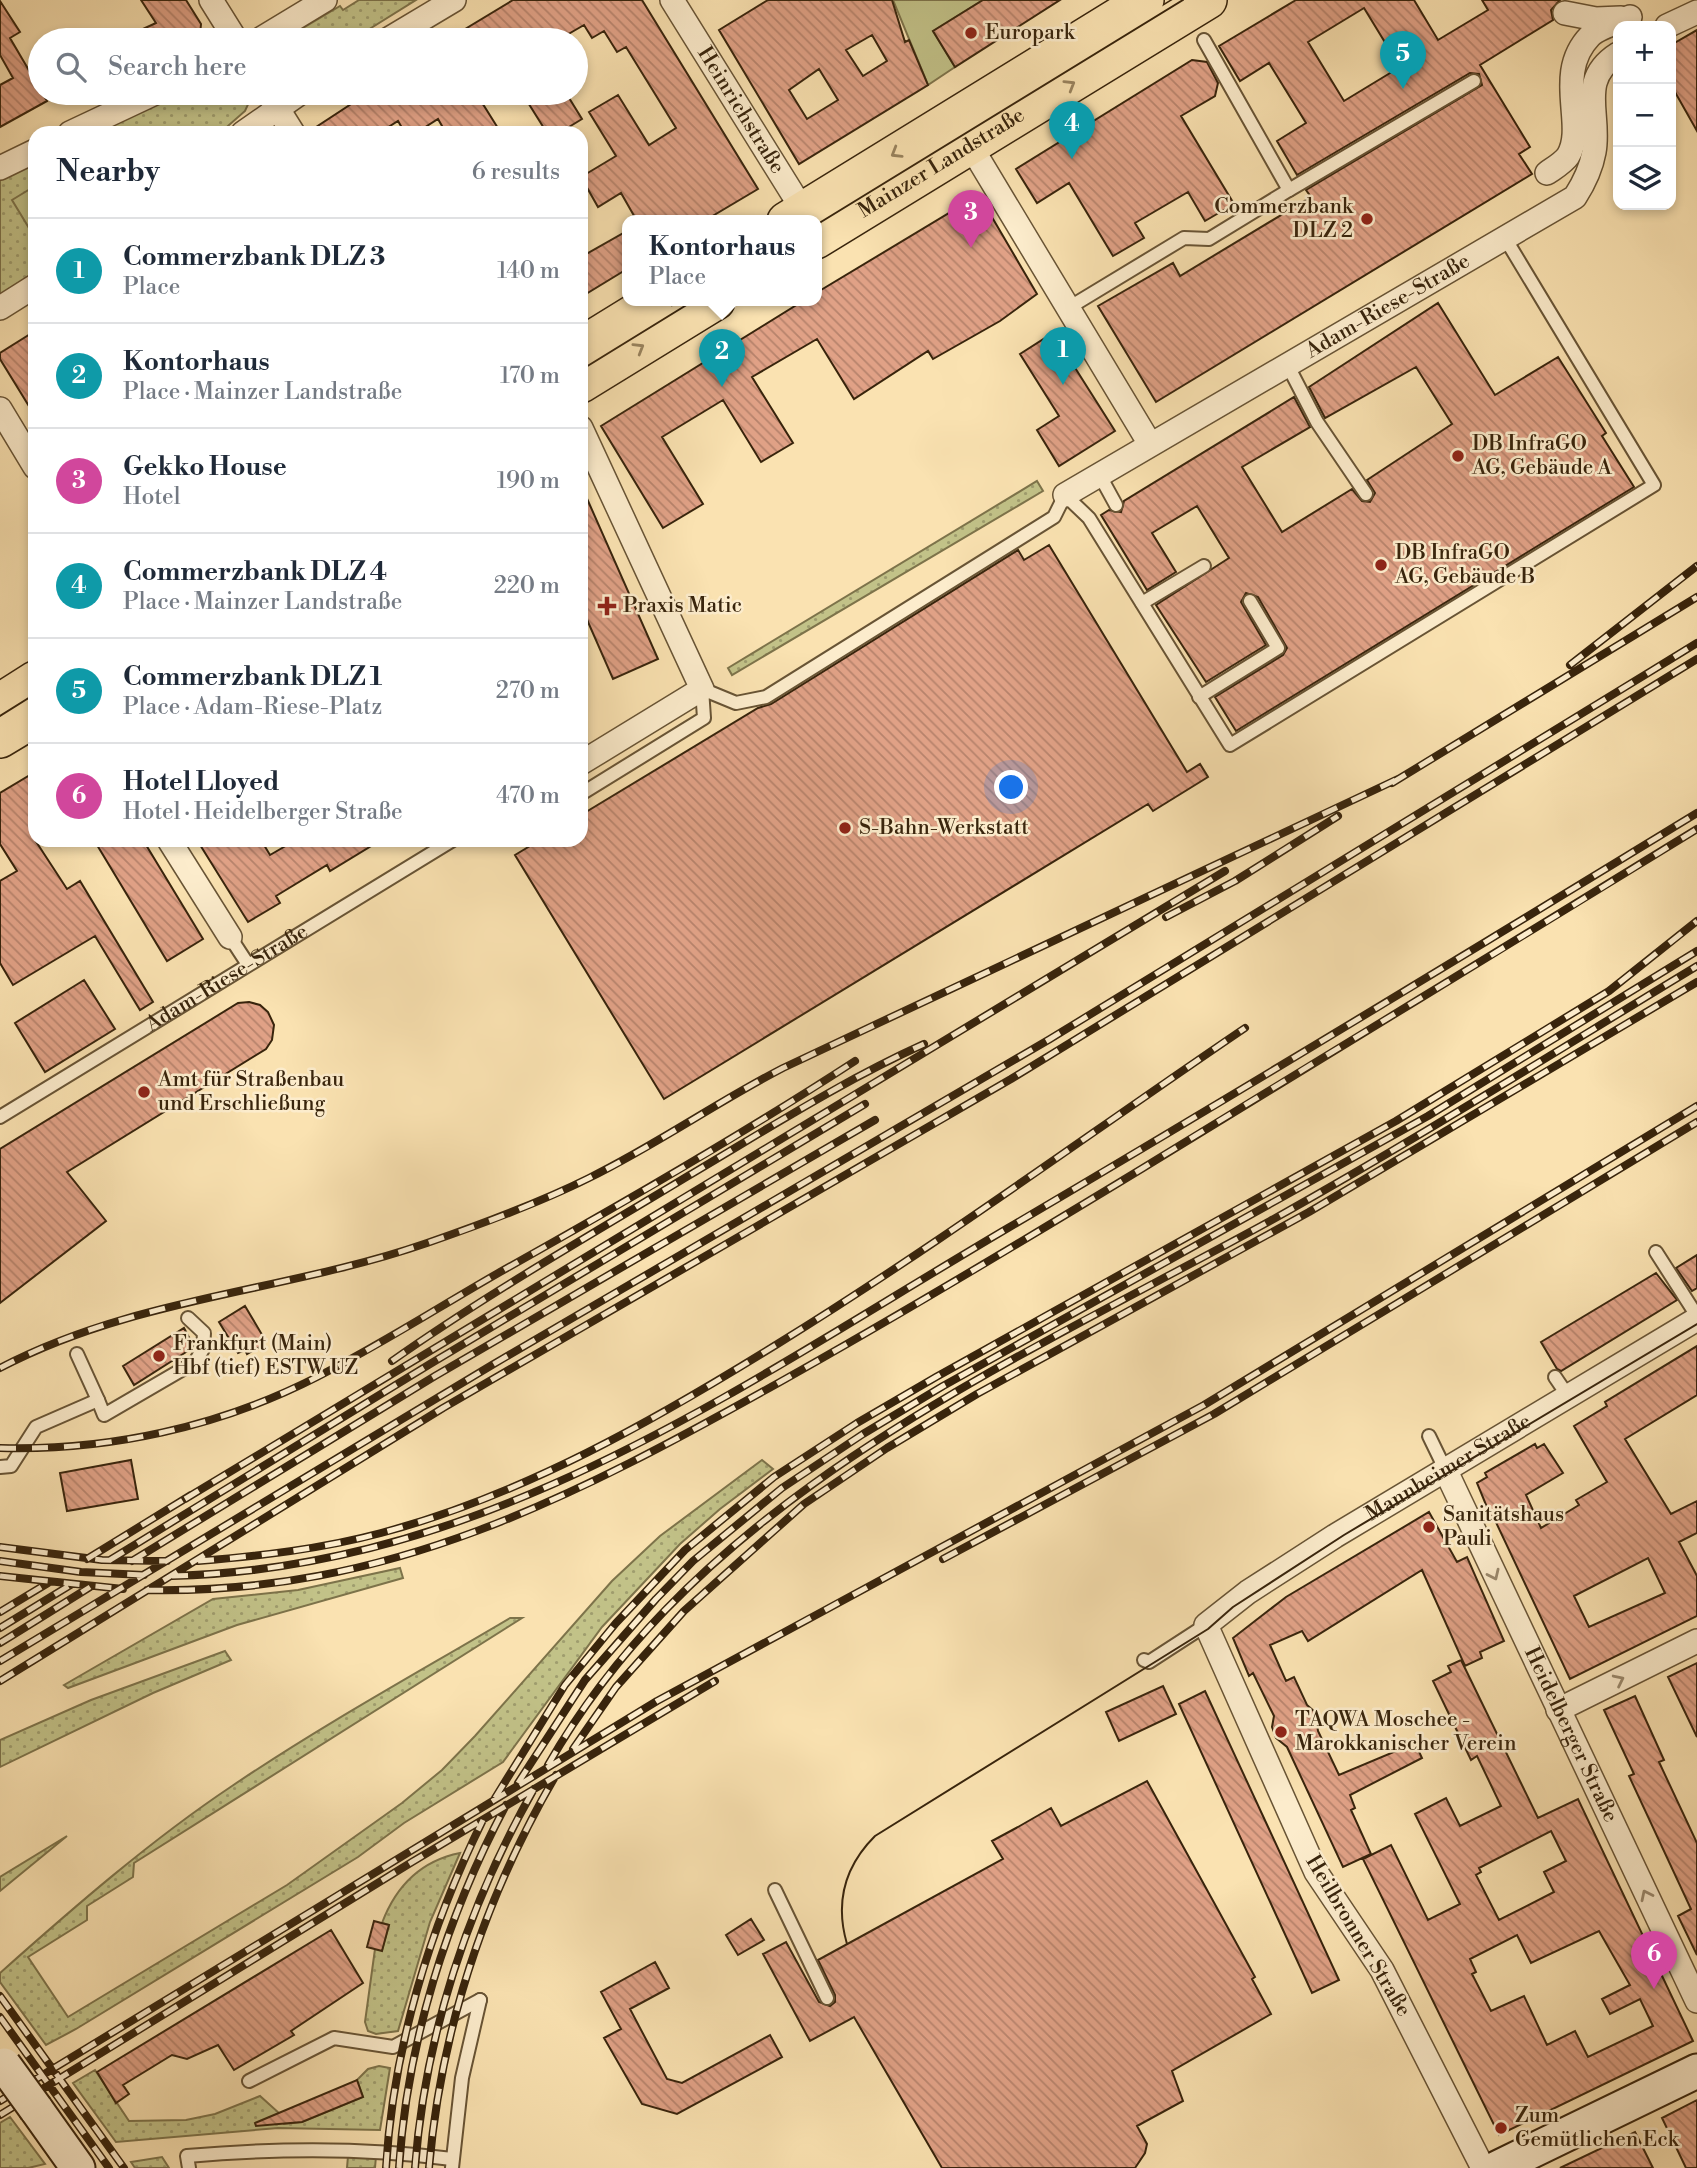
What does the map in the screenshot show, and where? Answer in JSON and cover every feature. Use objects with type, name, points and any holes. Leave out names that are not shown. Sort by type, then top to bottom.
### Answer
[{"type":"main road","name":"Mainzer Landstraße","points":[[962,132],[1145,0]]},
{"type":"main road","name":"Mainzer Landstraße","points":[[822,218],[962,132],[1208,0]]},
{"type":"main road","points":[[588,342],[646,306]]},
{"type":"main road","points":[[588,380],[708,306]]},
{"type":"main road","points":[[0,702],[28,684]]},
{"type":"main road","points":[[0,739],[28,722]]},
{"type":"main road","points":[[2,2062],[72,2159]]},
{"type":"main road","points":[[1497,2168],[1697,2071]]},
{"type":"street","points":[[212,0],[229,28]]},
{"type":"street","points":[[279,28],[326,0]]},
{"type":"street","points":[[407,28],[454,0]]},
{"type":"street","name":"Heinrichstraße","points":[[672,0],[801,215]]},
{"type":"street","points":[[1676,22],[1697,12]]},
{"type":"street","name":"Adam-Riese-Straße","points":[[1065,495],[1575,197],[1585,181],[1594,151],[1594,79],[1604,63],[1613,57]]},
{"type":"street","points":[[1547,173],[1566,159],[1574,144],[1570,93],[1574,64]]},
{"type":"street","points":[[85,126],[130,105]]},
{"type":"street","points":[[249,126],[268,105]]},
{"type":"street","points":[[276,105],[289,126]]},
{"type":"street","points":[[962,132],[1070,307],[1150,444]]},
{"type":"street","points":[[0,168],[28,154]]},
{"type":"street","points":[[0,308],[28,290]]},
{"type":"street","points":[[0,409],[28,455]]},
{"type":"street","points":[[588,443],[702,690],[588,759]]},
{"type":"street","points":[[173,847],[230,937]]},
{"type":"street","name":"Mannheimer Straße","points":[[1206,1625],[1248,1592],[1697,1317]]},
{"type":"street","name":"Heidelberger Straße","points":[[1445,1469],[1697,2001]]},
{"type":"street","name":"Heilbronner Straße","points":[[1206,1625],[1316,1872],[1382,1970],[1483,2168]]},
{"type":"street","points":[[1558,1710],[1697,1641]]},
{"type":"lane","points":[[1204,40],[1289,190]]},
{"type":"lane","points":[[1070,307],[1184,238],[1209,239],[1474,81]]},
{"type":"lane","points":[[588,790],[704,718],[702,690],[736,703],[766,697],[1054,517],[1065,495],[1089,518],[1230,745],[1654,485],[1505,238]]},
{"type":"lane","points":[[1287,364],[1318,422],[1366,494]]},
{"type":"lane","points":[[1099,474],[1116,505]]},
{"type":"lane","points":[[1142,603],[1204,566]]},
{"type":"lane","points":[[1199,697],[1278,648],[1250,601]]},
{"type":"lane","name":"Adam-Riese-Straße","points":[[0,1117],[137,1035],[247,963],[441,847]]},
{"type":"lane","points":[[230,937],[247,963]]},
{"type":"lane","points":[[1657,1252],[1697,1317]]},
{"type":"lane","points":[[77,1354],[104,1415],[195,1362],[204,1349],[204,1333],[188,1318]]},
{"type":"lane","points":[[1555,1377],[1568,1396]]},
{"type":"lane","points":[[0,1467],[11,1466],[36,1427],[99,1400]]},
{"type":"lane","points":[[1429,1436],[1445,1469]]},
{"type":"lane","points":[[1144,1660],[1149,1662],[1206,1625]]},
{"type":"lane","points":[[775,1890],[827,1998]]},
{"type":"lane","points":[[189,2168],[187,2156],[298,2148],[366,2149],[452,2164],[462,2078],[480,2000],[393,2047],[334,2038],[249,2081]]},
{"type":"green space","points":[[359,0],[416,0],[371,28],[303,28],[340,6],[343,10]]},
{"type":"green space","points":[[893,0],[983,0],[933,31],[955,67],[928,85]]},
{"type":"green space","points":[[154,105],[248,105],[245,111],[228,126],[109,126]]},
{"type":"green space","points":[[28,166],[28,278],[0,296],[0,180]]},
{"type":"green space","points":[[28,190],[28,226],[12,200]]},
{"type":"green space","points":[[1037,481],[1043,491],[732,675],[728,668]]},
{"type":"green space","points":[[762,1460],[773,1469],[720,1509],[680,1544],[602,1627],[503,1762],[404,1823],[358,1857],[46,2045],[0,1982],[0,1973],[113,1875],[202,1807],[300,1742],[510,1618],[522,1618],[134,1863],[133,1877],[87,1906],[87,1920],[28,1957],[68,2017],[287,1885],[402,1803],[442,1770],[475,1736],[612,1581],[660,1536]]},
{"type":"green space","points":[[400,1568],[403,1578],[237,1625],[68,1688],[64,1685],[213,1599],[298,1590]]},
{"type":"green space","points":[[225,1651],[231,1660],[153,1693],[0,1767],[0,1740],[91,1700]]},
{"type":"green space","points":[[67,1836],[0,1891],[0,1877]]},
{"type":"green space","points":[[460,1853],[430,1922],[398,2031],[376,2034],[368,2031],[365,2022],[375,1949],[382,1950],[389,1925],[382,1923],[394,1898],[421,1869]]},
{"type":"green space","points":[[379,2066],[390,2068],[380,2130],[278,2128],[116,2142],[73,2083],[95,2070],[129,2121],[186,2120],[215,2114],[260,2096],[279,2113],[284,2124],[302,2122],[363,2097],[357,2080],[368,2069]]},
{"type":"green space","points":[[10,2117],[45,2164],[28,2168],[0,2168],[0,2123]]},
{"type":"green space","points":[[348,2156],[376,2156],[375,2168],[347,2168]]},
{"type":"green space","points":[[162,2157],[169,2168],[135,2168],[131,2162]]},
{"type":"building","points":[[141,0],[186,0],[201,24],[201,28],[145,28],[156,23]]},
{"type":"building","points":[[513,0],[642,0],[758,189],[714,215],[634,215],[621,193],[598,207],[588,189],[588,173],[616,156],[589,112],[618,95],[649,145],[676,128],[626,47],[617,52],[604,31],[592,38],[584,25],[579,28],[467,28]]},
{"type":"building","points":[[768,0],[892,0],[905,42],[909,40],[928,85],[799,164],[719,30]],"holes":[[[872,35],[887,61],[863,76],[846,50]],[[819,69],[838,100],[807,119],[789,90]]]},
{"type":"building","name":"Europark","points":[[983,0],[1060,0],[955,67],[933,31]]},
{"type":"building","name":"Commerzbank DLZ 2","points":[[1296,0],[1414,0],[1438,40],[1488,10],[1482,0],[1560,0],[1551,10],[1553,20],[1480,65],[1530,147],[1519,154],[1532,174],[1156,402],[1098,306],[1173,263],[1180,276],[1311,197],[1306,190],[1482,85],[1479,74],[1470,73],[1297,175],[1277,141],[1306,123],[1269,63],[1240,81],[1219,46]],"holes":[[[1364,8],[1400,67],[1344,101],[1308,42]]]},
{"type":"building","points":[[0,1],[20,32],[10,38],[28,69],[28,105],[40,105],[0,127],[0,85],[13,78],[0,55]]},
{"type":"building","points":[[1697,30],[1697,131],[1676,94],[1676,42]]},
{"type":"building","points":[[1192,60],[1207,62],[1218,83],[1215,96],[1181,116],[1234,204],[1205,221],[1188,192],[1135,223],[1144,238],[1113,256],[1069,183],[1037,203],[1016,169]]},
{"type":"building","points":[[350,105],[484,105],[497,126],[442,126],[438,119],[427,126],[401,126],[398,121],[390,126],[318,126]]},
{"type":"building","points":[[530,105],[573,105],[582,119],[570,126],[543,126]]},
{"type":"building","points":[[979,195],[1037,294],[1000,321],[933,359],[928,351],[854,399],[817,339],[752,377],[793,443],[761,462],[723,400],[662,437],[703,504],[663,528],[601,426],[795,306],[822,306],[822,289]]},
{"type":"building","points":[[622,234],[622,272],[588,293],[588,253]]},
{"type":"building","points":[[1438,303],[1495,395],[1558,357],[1606,433],[1602,436],[1634,487],[1236,731],[1215,697],[1283,655],[1287,648],[1258,597],[1246,593],[1241,602],[1266,645],[1206,682],[1156,605],[1229,558],[1197,506],[1152,533],[1176,572],[1147,590],[1101,515],[1109,510],[1121,512],[1124,501],[1294,397],[1310,427],[1242,467],[1282,532],[1352,489],[1362,501],[1370,502],[1375,493],[1367,480],[1452,424],[1416,367],[1325,418],[1309,387]]},
{"type":"building","points":[[1053,333],[1115,431],[1059,466],[1037,430],[1059,416],[1020,354]]},
{"type":"building","points":[[28,335],[28,405],[0,359],[0,353]]},
{"type":"building","points":[[588,501],[658,659],[613,679],[588,622]]},
{"type":"building","name":"S-Bahn-Werkstatt","points":[[1049,545],[1187,772],[1200,764],[1208,777],[1153,811],[1148,804],[664,1099],[515,855],[528,847],[588,847],[588,811],[758,708],[771,704],[1018,550],[1024,560]]},
{"type":"building","points":[[28,776],[28,847],[40,847],[67,889],[80,881],[153,1002],[140,1010],[95,936],[13,985],[0,963],[0,881],[17,871],[0,844],[0,793]]},
{"type":"building","points":[[98,847],[147,847],[203,939],[167,961]]},
{"type":"building","points":[[201,847],[265,847],[270,855],[284,847],[369,847],[330,871],[327,865],[276,896],[280,903],[248,922]]},
{"type":"building","points":[[84,980],[115,1029],[45,1072],[15,1023]]},
{"type":"building","points":[[238,1003],[260,1005],[268,1012],[274,1025],[272,1040],[266,1049],[67,1172],[106,1221],[0,1303],[0,1149]]},
{"type":"building","points":[[1697,1255],[1697,1288],[1692,1291],[1676,1268]]},
{"type":"building","points":[[1656,1273],[1677,1300],[1561,1371],[1557,1369],[1541,1342]]},
{"type":"building","points":[[245,1306],[264,1338],[260,1340],[263,1345],[247,1354],[245,1350],[238,1353],[219,1322]]},
{"type":"building","name":"Frankfurt (Main) Hbf (tief) ESTW UZ","points":[[184,1328],[194,1347],[134,1385],[123,1366]]},
{"type":"building","points":[[1697,1346],[1697,1395],[1625,1439],[1671,1514],[1697,1501],[1697,1533],[1679,1542],[1697,1576],[1697,1616],[1570,1679],[1477,1483],[1487,1477],[1485,1473],[1535,1444],[1537,1448],[1544,1444],[1563,1473],[1526,1495],[1541,1528],[1579,1505],[1576,1500],[1607,1482],[1574,1426],[1607,1406],[1605,1402]],"holes":[[[1648,1558],[1665,1593],[1589,1627],[1574,1596]]]},
{"type":"building","points":[[131,1460],[138,1499],[67,1511],[60,1473]]},
{"type":"building","points":[[1429,1512],[1457,1562],[1467,1557],[1504,1641],[1480,1652],[1482,1658],[1465,1666],[1422,1570],[1308,1641],[1302,1631],[1270,1645],[1286,1681],[1294,1677],[1307,1705],[1315,1712],[1318,1731],[1339,1775],[1415,1743],[1422,1758],[1350,1795],[1355,1808],[1351,1810],[1371,1854],[1343,1867],[1287,1747],[1276,1738],[1272,1727],[1274,1716],[1253,1673],[1249,1676],[1233,1638],[1286,1597]]},
{"type":"building","points":[[1461,1660],[1538,1818],[1578,1799],[1693,2041],[1499,2135],[1363,1859],[1391,1845],[1428,1920],[1460,1904],[1415,1814],[1446,1798],[1460,1826],[1501,1806],[1477,1756],[1471,1760],[1433,1681],[1451,1672],[1448,1666]],"holes":[[[1551,1831],[1566,1861],[1544,1872],[1554,1892],[1499,1920],[1476,1875],[1481,1872],[1479,1868]],[[1599,1931],[1630,1985],[1602,1999],[1610,2014],[1640,1999],[1653,2026],[1588,2057],[1575,2031],[1547,2045],[1524,1996],[1491,2011],[1472,1974],[1476,1972],[1470,1959],[1517,1935],[1531,1963]]]},
{"type":"building","points":[[1697,1663],[1697,1737],[1668,1677]]},
{"type":"building","points":[[1163,1686],[1176,1714],[1119,1741],[1106,1712]]},
{"type":"building","points":[[1205,1691],[1339,1980],[1312,1993],[1179,1704]]},
{"type":"building","points":[[1635,1696],[1664,1760],[1659,1762],[1697,1843],[1697,1955],[1678,1916],[1691,1909],[1629,1776],[1634,1774],[1604,1710]]},
{"type":"building","points":[[1147,1781],[1255,1977],[1252,1979],[1271,2014],[1172,2071],[1183,2101],[1137,2126],[1147,2144],[1145,2153],[1135,2168],[942,2168],[854,2017],[810,2041],[763,1954],[786,1942],[819,2002],[830,2006],[835,2002],[835,1995],[818,1960],[1003,1859],[992,1841],[1051,1808],[1061,1826]]},
{"type":"building","points":[[751,1919],[764,1940],[738,1955],[726,1935]]},
{"type":"building","points":[[374,1921],[389,1925],[382,1951],[367,1947]]},
{"type":"building","points":[[331,1930],[363,1983],[291,2031],[294,2035],[234,2070],[218,2045],[187,2059],[172,2055],[123,2085],[129,2094],[116,2103],[97,2072]]},
{"type":"building","points":[[655,1962],[669,1988],[630,2009],[667,2079],[682,2083],[770,2035],[782,2057],[677,2114],[642,2104],[604,2038],[621,2029],[601,1992]]},
{"type":"building","points":[[357,2080],[363,2097],[302,2122],[256,2126],[255,2123]]},
{"type":"building","points":[[1697,2100],[1697,2168],[1686,2168],[1662,2118]]},
{"type":"building","points":[[1635,2132],[1653,2168],[1560,2168]]},
{"type":"tram line","points":[[822,221],[1183,0]]},
{"type":"tram line","points":[[588,366],[685,306]]},
{"type":"tram line","points":[[0,716],[28,698]]},
{"type":"tram line","points":[[847,1944],[842,1914],[845,1886],[856,1860],[875,1836],[1208,1629],[1233,1607],[1344,1535],[1697,1324]]},
{"type":"railway","points":[[1570,665],[1697,566]]},
{"type":"railway","points":[[1392,783],[1697,597]]},
{"type":"railway","points":[[0,1661],[492,1365],[1050,1039],[1697,643]]},
{"type":"railway","points":[[0,1681],[443,1408],[1011,1079],[1697,659]]},
{"type":"railway","points":[[0,1368],[51,1344],[104,1325],[157,1310],[373,1260],[448,1236],[529,1205],[614,1165],[783,1068],[1400,778]]},
{"type":"railway","points":[[172,1576],[289,1565],[400,1540],[507,1503],[610,1457],[711,1405],[810,1347],[1697,813]]},
{"type":"railway","points":[[1166,917],[1235,881],[1338,816]]},
{"type":"railway","points":[[147,1590],[235,1587],[319,1576],[400,1556],[478,1531],[629,1463],[780,1382],[963,1276],[1697,829]]},
{"type":"railway","points":[[185,1499],[1225,871]]},
{"type":"railway","points":[[495,1798],[565,1685],[616,1623],[685,1550],[774,1477],[857,1423],[936,1377],[1396,1121],[1609,991],[1697,921]]},
{"type":"railway","points":[[518,1783],[585,1680],[656,1599],[693,1561],[782,1488],[863,1434],[943,1386],[1428,1116],[1697,951]]},
{"type":"railway","points":[[548,1765],[613,1670],[689,1586],[776,1512],[869,1445],[1069,1328],[1324,1190],[1697,966]]},
{"type":"railway","points":[[573,1749],[616,1687],[684,1611],[804,1504],[887,1448],[977,1394],[1309,1212],[1697,982]]},
{"type":"railway","points":[[198,1561],[290,1551],[381,1533],[486,1498],[587,1453],[685,1400],[839,1305],[956,1228],[1245,1028]]},
{"type":"railway","points":[[392,1361],[501,1289],[775,1124],[924,1044]]},
{"type":"railway","points":[[0,1448],[41,1448],[122,1440],[202,1422],[280,1395],[364,1352],[635,1196],[855,1061]]},
{"type":"railway","points":[[110,1560],[430,1364],[865,1104]]},
{"type":"railway","points":[[0,2101],[657,1701],[1204,1405],[1697,1106]]},
{"type":"railway","points":[[132,1561],[435,1376],[875,1120]]},
{"type":"railway","points":[[943,1559],[1214,1414],[1697,1122]]},
{"type":"railway","points":[[87,1559],[191,1495]]},
{"type":"railway","points":[[0,1547],[102,1560],[167,1561]]},
{"type":"railway","points":[[0,1561],[81,1572],[144,1575]]},
{"type":"railway","points":[[0,1576],[123,1589]]},
{"type":"railway","points":[[0,1612],[48,1583]]},
{"type":"railway","points":[[0,1628],[72,1584]]},
{"type":"railway","points":[[0,1643],[90,1587]]},
{"type":"railway","points":[[0,2115],[412,1862],[715,1681]]},
{"type":"railway","points":[[429,2168],[444,2065],[470,1965],[508,1868],[556,1775]]},
{"type":"railway","points":[[415,2168],[429,2069],[454,1972],[489,1878],[534,1789]]},
{"type":"railway","points":[[399,2168],[411,2074],[433,1981],[466,1891],[506,1805]]},
{"type":"railway","points":[[386,2168],[397,2078],[417,1989],[446,1903],[483,1820]]},
{"type":"railway","points":[[0,1996],[124,2168]]},
{"type":"railway","points":[[0,2017],[109,2168]]},
{"type":"place","name":"Europark","points":[[971,33]]},
{"type":"place","name":"Commerzbank DLZ 1","points":[[1403,89]]},
{"type":"place","name":"Commerzbank DLZ 4","points":[[1072,159]]},
{"type":"place","name":"Commerzbank DLZ 2","points":[[1367,219]]},
{"type":"place","name":"Gekko House","points":[[971,248]]},
{"type":"place","name":"Commerzbank DLZ 3","points":[[1063,385]]},
{"type":"place","name":"Kontorhaus","points":[[722,387]]},
{"type":"place","name":"DB InfraGO AG, Gebäude A","points":[[1458,456]]},
{"type":"place","name":"DB InfraGO AG, Gebäude B","points":[[1381,565]]},
{"type":"place","name":"Praxis Matic","points":[[607,606]]},
{"type":"place","name":"S-Bahn-Werkstatt","points":[[845,828]]},
{"type":"place","name":"Amt für Straßenbau und Erschließung","points":[[144,1092]]},
{"type":"place","name":"Frankfurt (Main) Hbf (tief) ESTW UZ","points":[[159,1356]]},
{"type":"place","name":"Sanitätshaus Pauli","points":[[1429,1527]]},
{"type":"place","name":"TAQWA Moschee - Marokkanischer Verein","points":[[1281,1732]]},
{"type":"place","name":"Hotel Lloyed","points":[[1654,1989]]},
{"type":"place","name":"Zum Gemütlichen Eck","points":[[1501,2128]]}]
